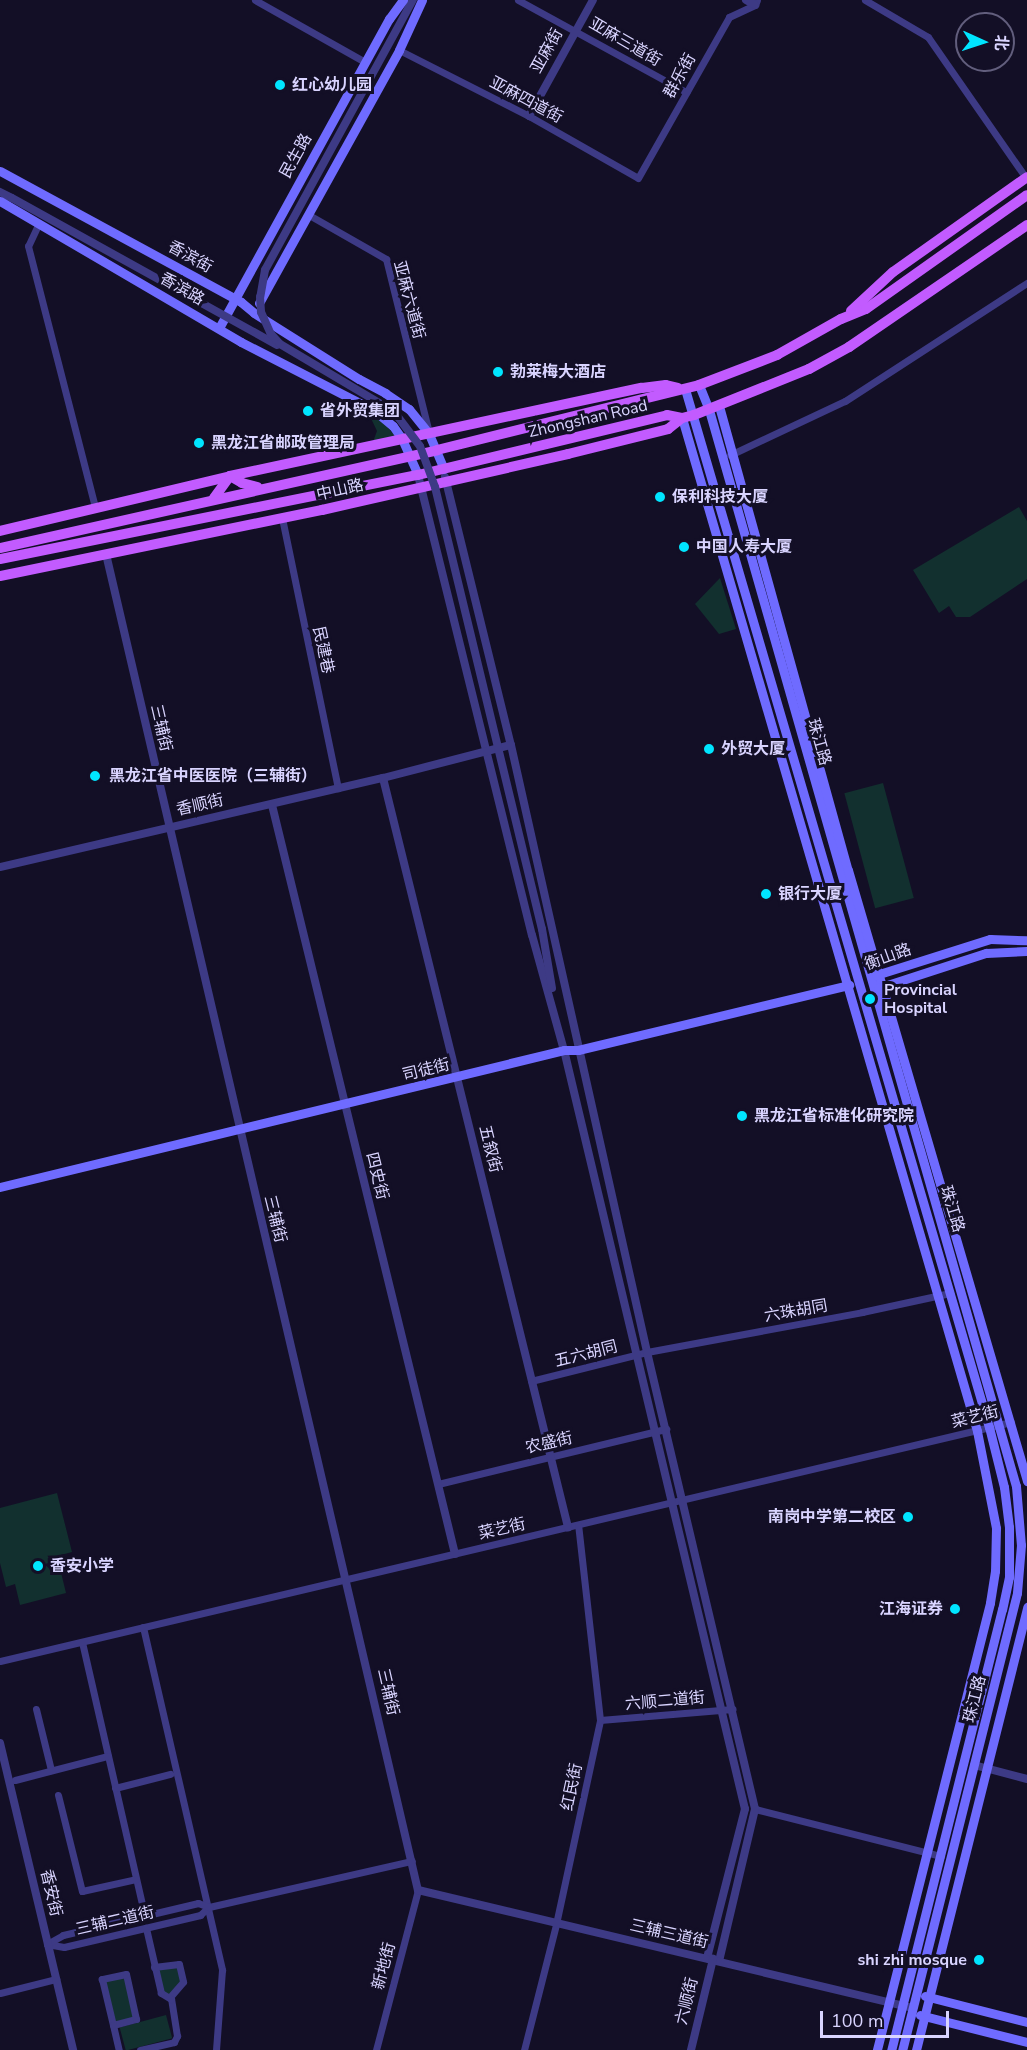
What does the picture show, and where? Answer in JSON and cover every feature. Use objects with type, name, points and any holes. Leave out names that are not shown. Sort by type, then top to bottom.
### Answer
[{"type":"main road","name":"民生路","points":[[219,328],[365,62],[403,0]]},
{"type":"main road","points":[[254,313],[399,50],[422,0]]},
{"type":"main road","name":"香滨街","points":[[0,171],[235,298],[254,313],[409,409],[429,434],[444,469]]},
{"type":"main road","points":[[844,318],[893,272],[1026,178]]},
{"type":"main road","name":"Zhongshan Road","points":[[411,456],[685,389],[777,355],[844,318],[866,309],[1027,195]]},
{"type":"main road","name":"香滨路","points":[[0,201],[219,328],[382,416],[402,439],[418,475]]},
{"type":"main road","name":"Zhongshan Road","points":[[0,559],[418,475],[667,415],[688,416],[714,408],[809,369],[858,341],[1027,225]]},
{"type":"main road","points":[[0,531],[230,476],[642,388],[666,385],[685,389]]},
{"type":"main road","name":"珠江路","points":[[699,385],[714,408],[730,455],[874,975]]},
{"type":"main road","name":"珠江路","points":[[685,389],[688,416],[846,985],[976,1431],[990,1485],[996,1528],[997,1547],[990,1603],[877,2050]]},
{"type":"main road","name":"珠江路","points":[[714,408],[874,975],[1027,1481]]},
{"type":"main road","name":"珠江路","points":[[688,416],[950,1293],[1016,1486],[1024,1526],[1024,1545],[1017,1593],[903,2050]]},
{"type":"main road","name":"中山路","points":[[0,576],[421,487],[668,429],[688,416]]},
{"type":"main road","name":"中山路","points":[[0,548],[117,519],[411,456]]},
{"type":"main road","points":[[230,476],[242,483],[264,487]]},
{"type":"main road","points":[[214,498],[230,476]]},
{"type":"main road","points":[[206,516],[242,526]]},
{"type":"main road","points":[[57,518],[117,519]]},
{"type":"main road","points":[[76,559],[112,537]]},
{"type":"main road","name":"衡山路","points":[[859,986],[874,975],[990,939],[1027,940]]},
{"type":"main road","name":"衡山路","points":[[859,986],[878,988],[986,953],[1027,951]]},
{"type":"main road","name":"司徒街","points":[[0,1187],[344,1106],[564,1050],[578,1050],[846,985],[859,986]]},
{"type":"main road","name":"珠江路","points":[[878,988],[994,1426],[1004,1487],[1010,1546],[1009,1577],[1002,1609],[891,2050]]},
{"type":"main road","points":[[996,1528],[1024,1526]]},
{"type":"main road","points":[[997,1547],[1024,1545]]},
{"type":"main road","name":"珠江路","points":[[915,2050],[1027,1607]]},
{"type":"main road","points":[[916,1994],[1027,2022]]},
{"type":"main road","points":[[912,2010],[924,2016],[1027,2042]]},
{"type":"street","points":[[255,0],[365,62]]},
{"type":"street","points":[[291,353],[271,334],[261,312],[260,297],[265,270],[413,0]]},
{"type":"street","name":"亚麻三道街","points":[[518,0],[576,29],[686,92]]},
{"type":"street","name":"亚麻街","points":[[529,116],[593,0]]},
{"type":"street","points":[[865,0],[928,37],[1026,178]]},
{"type":"street","name":"群乐街","points":[[638,178],[729,17],[753,2]]},
{"type":"street","name":"亚麻四道街","points":[[399,50],[529,116],[638,178]]},
{"type":"street","points":[[0,192],[388,408],[403,422],[420,446],[435,487],[542,929],[559,1034]]},
{"type":"street","name":"亚麻六道街","points":[[309,214],[386,259],[429,434]]},
{"type":"street","points":[[38,225],[28,246],[95,507]]},
{"type":"street","points":[[730,455],[845,401],[1027,283]]},
{"type":"street","points":[[444,469],[511,745],[647,1352],[755,1809],[713,1960]]},
{"type":"street","points":[[418,475],[564,1050],[745,1809],[713,1960]]},
{"type":"street","name":"民建巷","points":[[282,518],[338,788]]},
{"type":"street","name":"三辅街","points":[[106,554],[238,1130],[418,1890]]},
{"type":"street","name":"香顺街","points":[[0,867],[272,805],[511,745]]},
{"type":"street","name":"五叙街","points":[[383,778],[568,1527]]},
{"type":"street","name":"四史街","points":[[272,805],[455,1554]]},
{"type":"street","name":"六珠胡同","points":[[647,1352],[950,1293]]},
{"type":"street","name":"五六胡同","points":[[531,1381],[647,1352]]},
{"type":"street","name":"菜艺街","points":[[0,1661],[1011,1422]]},
{"type":"street","name":"农盛街","points":[[438,1484],[666,1429]]},
{"type":"street","name":"红民街","points":[[524,2050],[556,1924],[600,1720],[578,1525]]},
{"type":"street","points":[[143,1628],[222,1970],[216,2050]]},
{"type":"street","points":[[82,1642],[145,1916]]},
{"type":"street","points":[[36,1709],[51,1770]]},
{"type":"street","name":"六顺二道街","points":[[600,1720],[733,1709]]},
{"type":"street","name":"香安街","points":[[0,1743],[72,2050]]},
{"type":"street","points":[[15,1780],[108,1756]]},
{"type":"street","points":[[974,1765],[1027,1779]]},
{"type":"street","points":[[115,1788],[170,1774]]},
{"type":"street","points":[[58,1795],[82,1891],[136,1879]]},
{"type":"street","points":[[755,1809],[941,1856]]},
{"type":"street","name":"三辅二道街","points":[[47,1944],[63,1935],[145,1916],[198,1904],[208,1907],[412,1861]]},
{"type":"street","name":"三辅三道街","points":[[418,1890],[912,2010]]},
{"type":"street","name":"新地街","points":[[376,2050],[418,1890]]},
{"type":"street","name":"三辅二道街","points":[[47,1944],[63,1947],[200,1916],[208,1907]]},
{"type":"street","points":[[146,1928],[161,1994],[170,1997]]},
{"type":"street","name":"六顺街","points":[[691,2050],[713,1960]]},
{"type":"street","points":[[154,1967],[179,1964],[183,1982],[170,1997]]},
{"type":"street","points":[[113,2025],[136,2019],[126,1974],[102,1979],[113,2025],[119,2050]]},
{"type":"street","points":[[0,1993],[56,1979]]},
{"type":"street","points":[[140,2050],[174,2042],[177,2038],[170,1997]]},
{"type":"green space","points":[[367,410],[374,411],[400,442],[370,450],[377,431]]},
{"type":"green space","points":[[1019,507],[1027,521],[1027,579],[970,617],[956,617],[949,606],[939,613],[913,570]]},
{"type":"green space","points":[[720,578],[736,629],[719,634],[695,604]]},
{"type":"green space","points":[[883,783],[914,898],[875,908],[844,793]]},
{"type":"green space","points":[[57,1493],[72,1552],[57,1556],[66,1593],[20,1605],[15,1584],[6,1587],[0,1563],[0,1508]]},
{"type":"green space","points":[[177,1962],[183,1980],[170,1997],[162,1995],[154,1967]]},
{"type":"green space","points":[[126,1974],[136,2019],[112,2024],[102,1980]]},
{"type":"green space","points":[[166,2015],[172,2038],[126,2050],[120,2027]]},
{"type":"place","name":"红心幼儿园","points":[[280,85]]},
{"type":"place","name":"勃莱梅大酒店","points":[[498,372]]},
{"type":"place","name":"省外贸集团","points":[[308,411]]},
{"type":"place","name":"黑龙江省邮政管理局","points":[[199,443]]},
{"type":"place","name":"保利科技大厦","points":[[660,497]]},
{"type":"place","name":"中国人寿大厦","points":[[684,547]]},
{"type":"place","name":"外贸大厦","points":[[709,749]]},
{"type":"place","name":"黑龙江省中医医院（三辅街）","points":[[95,776]]},
{"type":"place","name":"银行大厦","points":[[766,894]]},
{"type":"place","name":"Provincial Hospital","points":[[870,999]]},
{"type":"place","name":"黑龙江省标准化研究院","points":[[742,1116]]},
{"type":"place","name":"南岗中学第二校区","points":[[908,1517]]},
{"type":"place","name":"香安小学","points":[[38,1566]]},
{"type":"place","name":"江海证券","points":[[955,1609]]},
{"type":"place","name":"shi zhi mosque","points":[[979,1960]]}]
